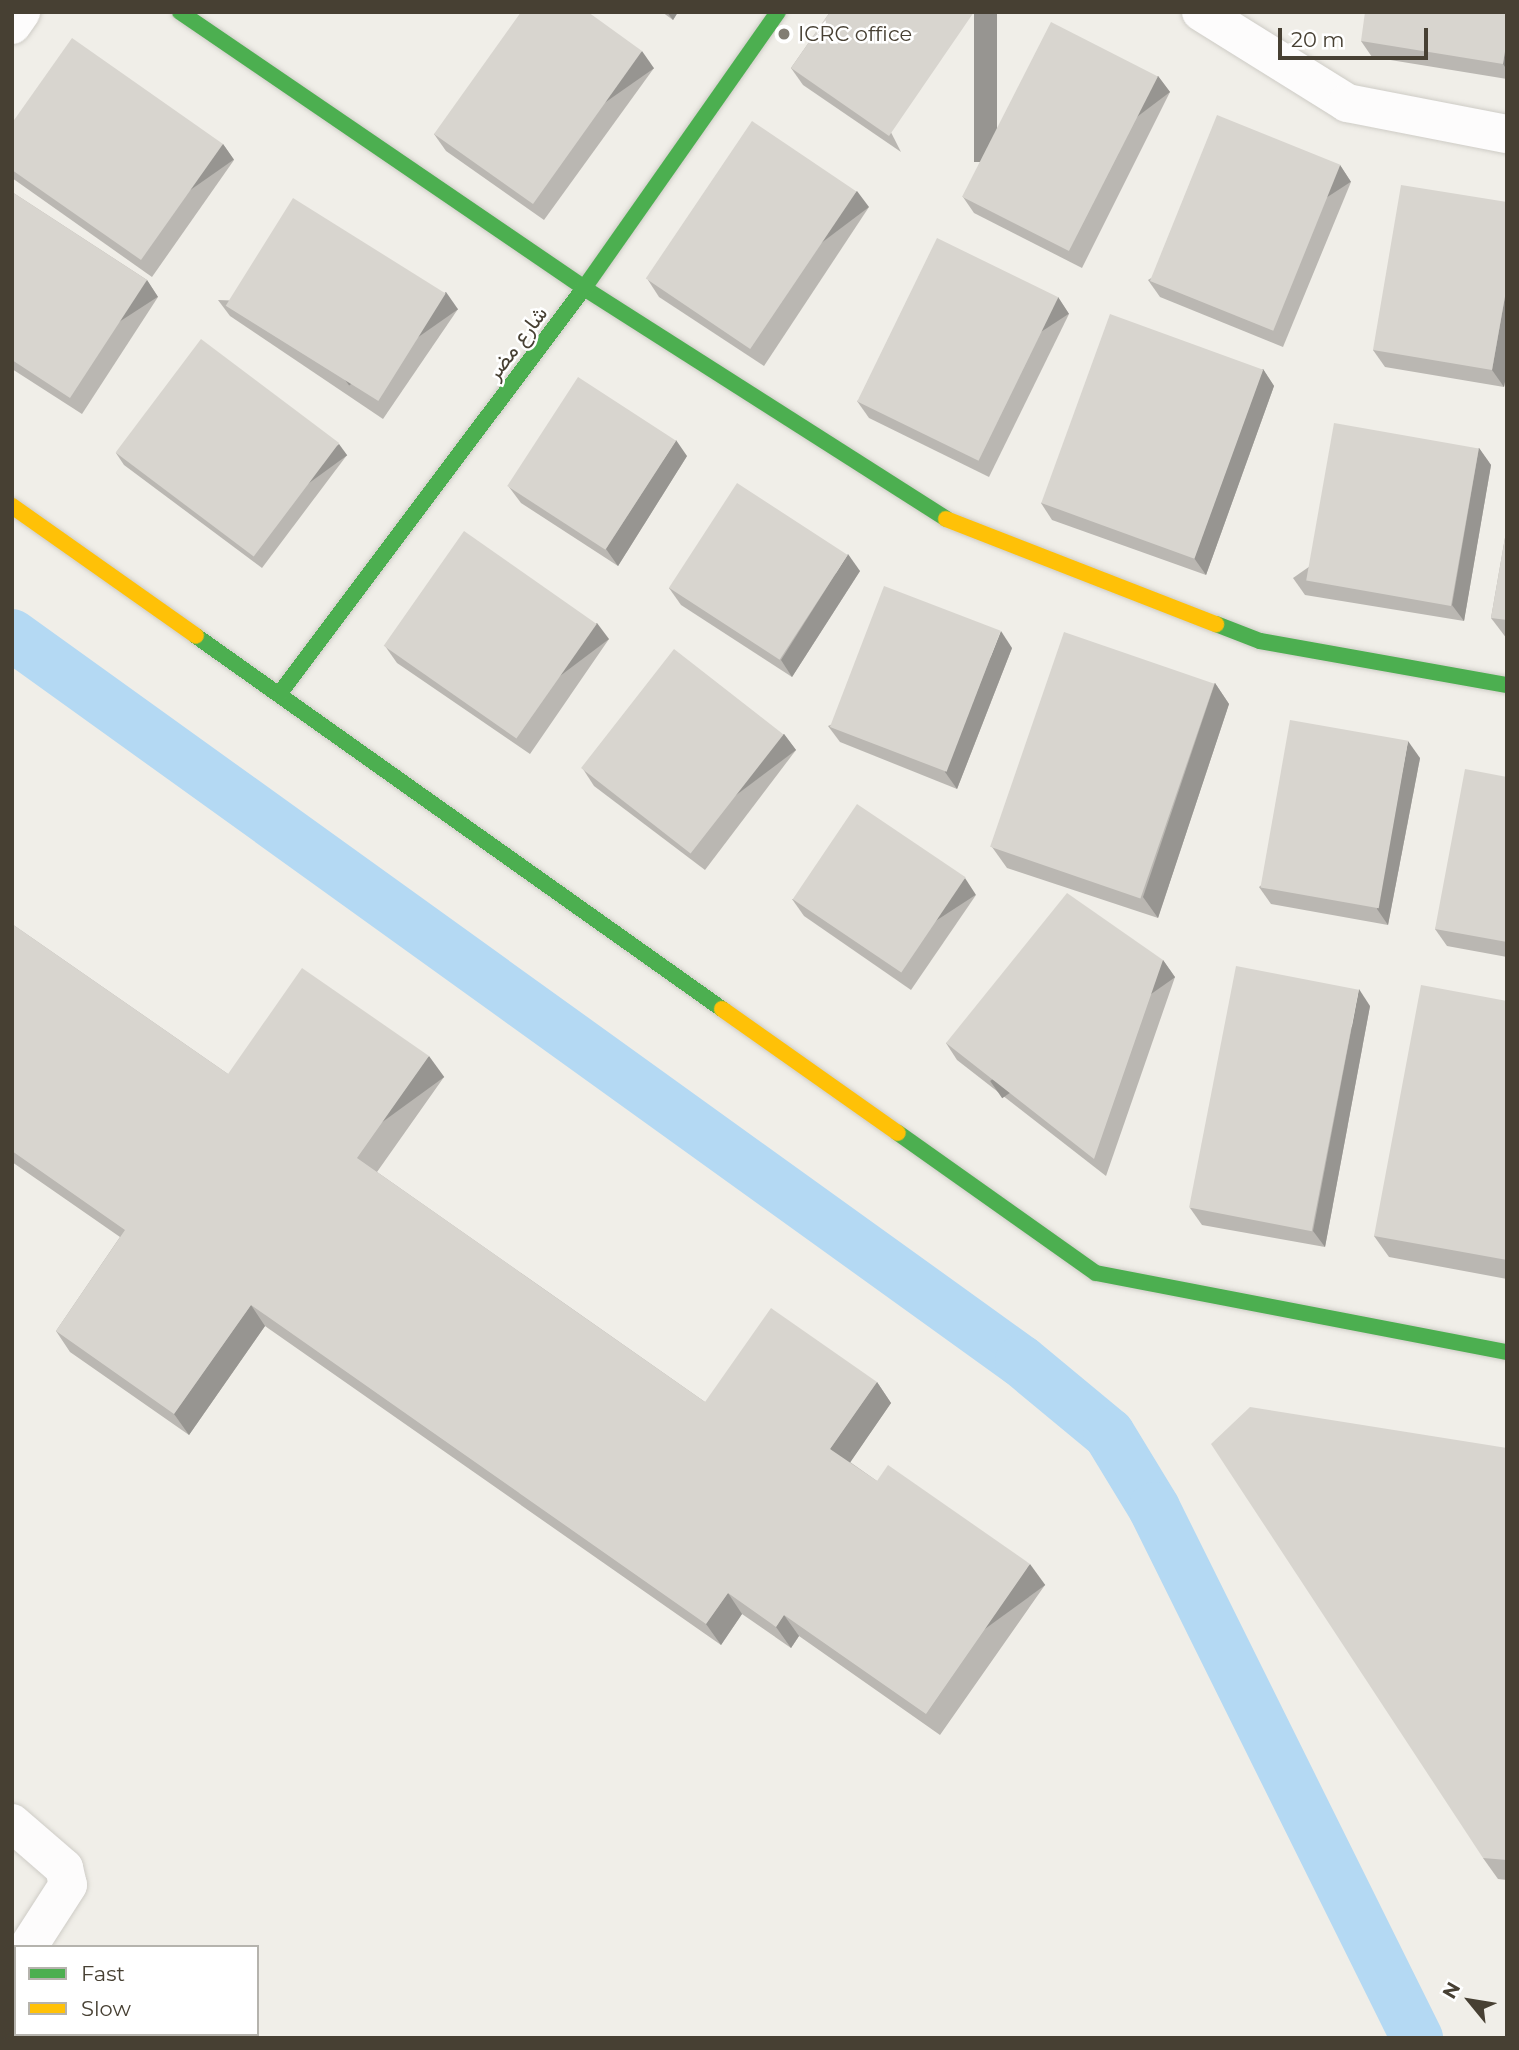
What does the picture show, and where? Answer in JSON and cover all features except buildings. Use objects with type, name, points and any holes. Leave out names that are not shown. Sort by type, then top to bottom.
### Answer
[{"type":"street","points":[[12,25],[22,12]]},
{"type":"street","points":[[180,12],[584,288],[937,515],[1260,641],[1507,685]]},
{"type":"street","name":"شارع مضر","points":[[280,693],[584,288],[778,12]]},
{"type":"street","points":[[1201,12],[1347,103],[1507,134]]},
{"type":"street","points":[[12,506],[280,693],[1096,1273],[1507,1352]]},
{"type":"street","points":[[12,1823],[64,1868],[68,1885],[29,1945]]},
{"type":"waterway","points":[[12,635],[1021,1361],[1109,1434],[1154,1508],[1417,2038]]},
{"type":"traffic: fast","points":[[180,12],[584,288],[946,519]]},
{"type":"traffic: fast","points":[[280,693],[584,288],[778,12]]},
{"type":"traffic: fast","points":[[1216,624],[1260,641],[1507,685]]},
{"type":"traffic: fast","points":[[196,636],[722,1009]]},
{"type":"traffic: fast","points":[[898,1133],[1096,1273],[1507,1352]]},
{"type":"traffic: slow","points":[[12,506],[196,636]]},
{"type":"traffic: slow","points":[[946,519],[1216,624]]},
{"type":"traffic: slow","points":[[722,1009],[898,1133]]},
{"type":"place","name":"ICRC office","points":[[784,34]]}]
